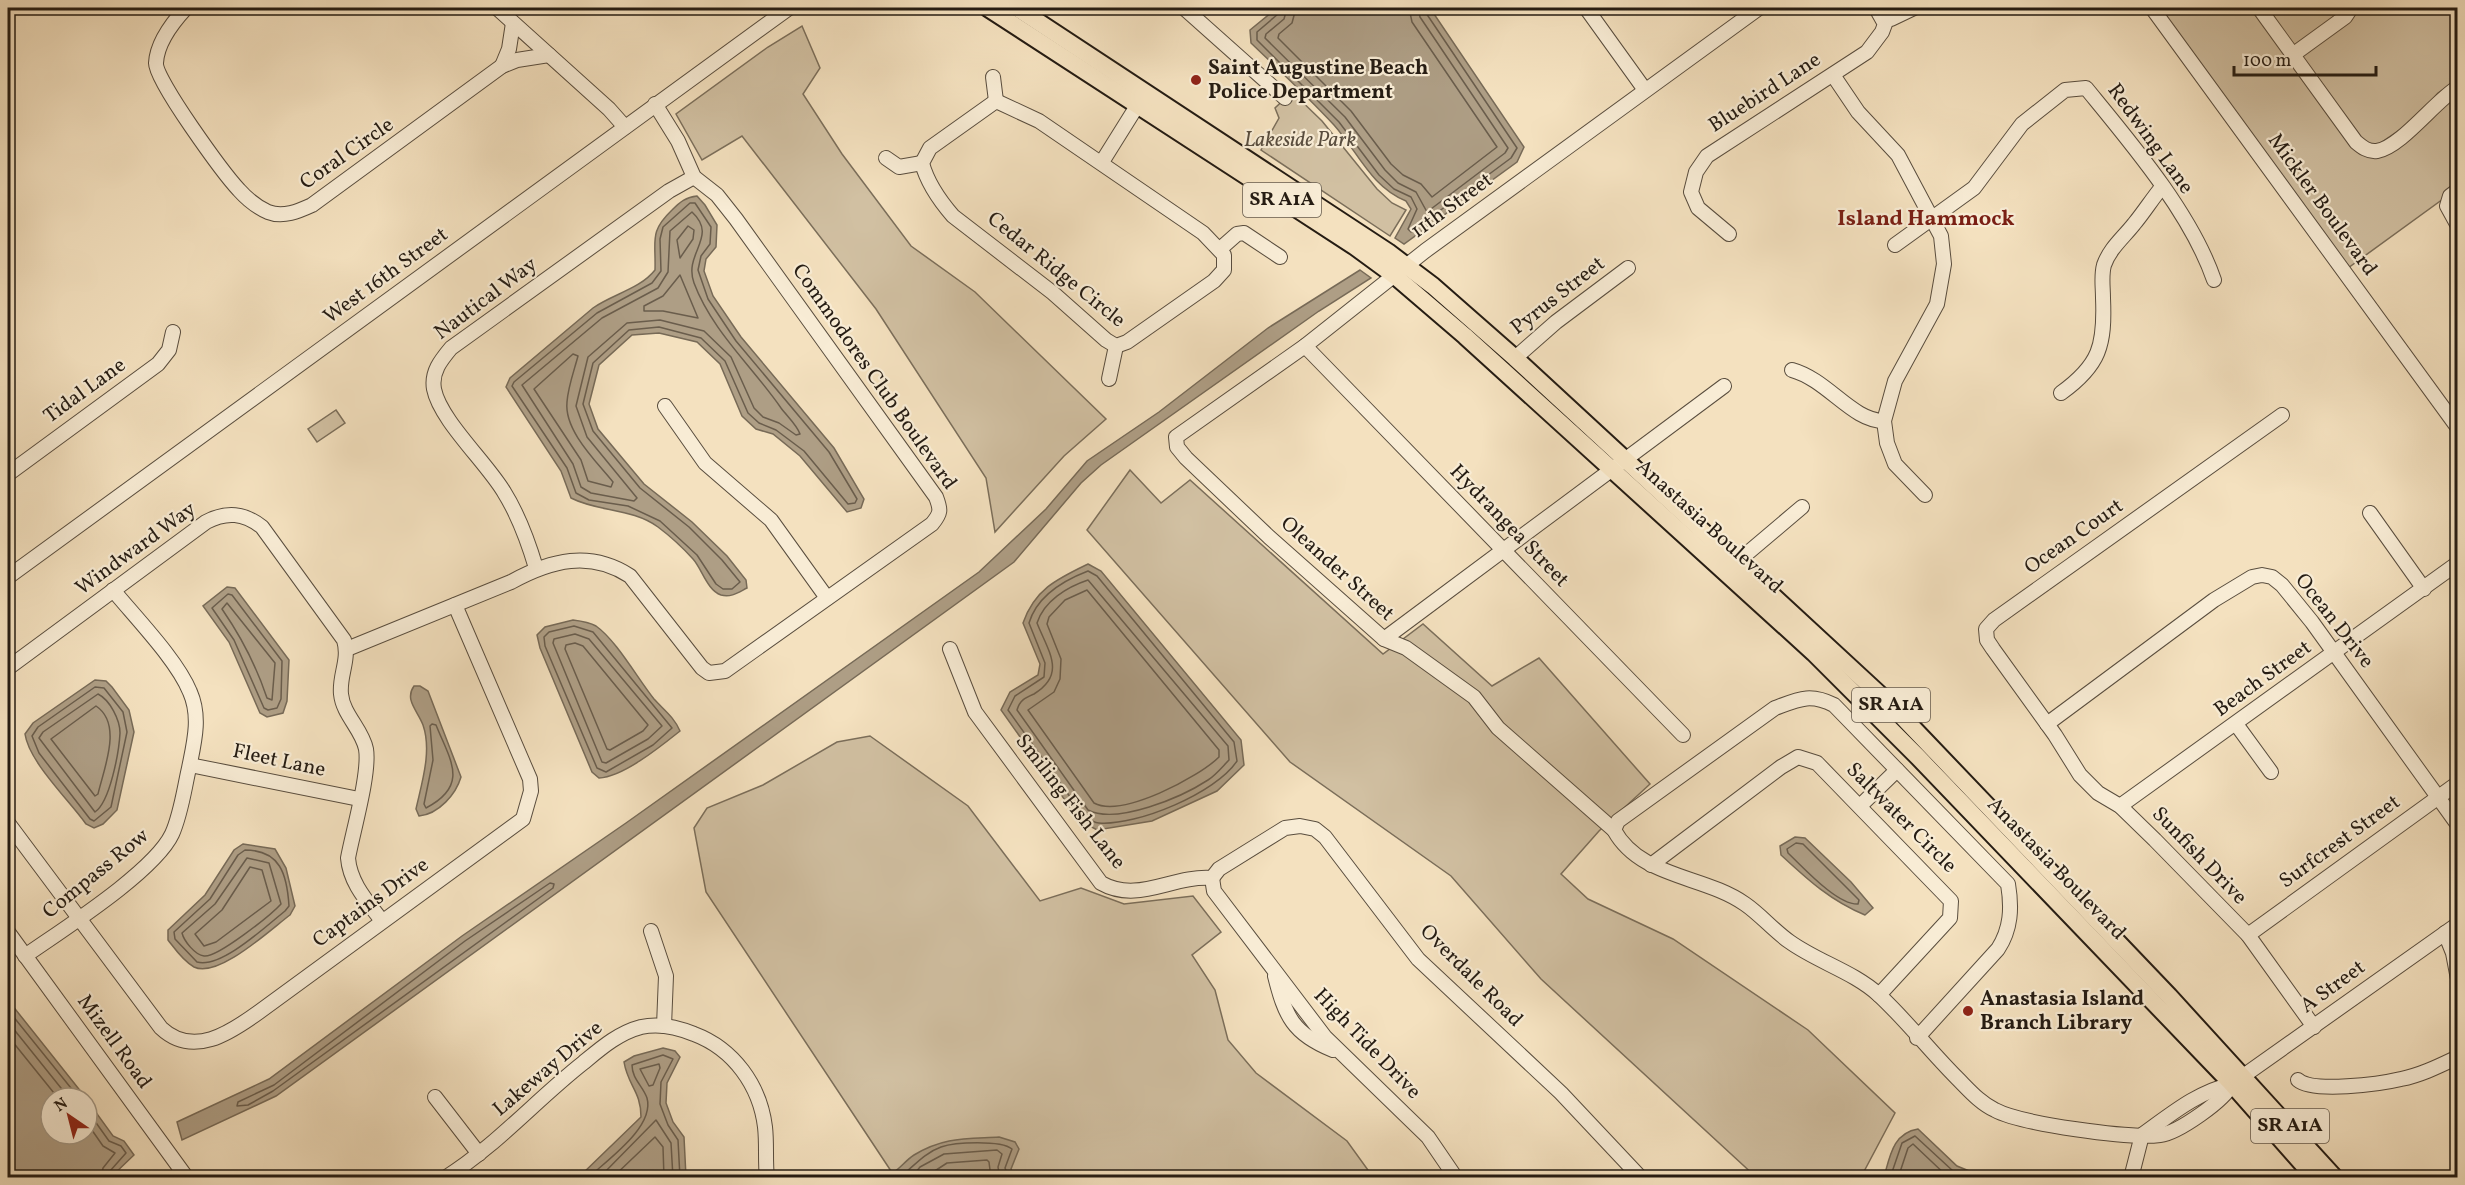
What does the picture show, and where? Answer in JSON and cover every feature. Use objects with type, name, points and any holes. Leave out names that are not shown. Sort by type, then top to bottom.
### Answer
[{"type":"main road","name":"Anastasia Boulevard","points":[[988,8],[1341,219],[1619,465],[1737,562],[1891,705],[2237,1080],[2315,1178]]},
{"type":"main road","name":"Anastasia Boulevard","points":[[1017,8],[1142,98]]},
{"type":"main road","name":"Anastasia Boulevard","points":[[1401,271],[1515,358],[1619,465],[1814,653],[2335,1178]]},
{"type":"street","name":"Coral Circle","points":[[186,8],[161,43],[156,65],[164,86],[238,190],[270,213],[285,214],[312,205],[502,66],[517,60],[549,55]]},
{"type":"street","points":[[497,8],[625,127]]},
{"type":"street","name":"West 16th Street","points":[[8,577],[789,8]]},
{"type":"street","points":[[1184,8],[1285,98]]},
{"type":"street","points":[[1586,8],[1645,90]]},
{"type":"street","name":"11th Street","points":[[1177,444],[1176,437],[1305,346],[1401,271],[1759,8]]},
{"type":"street","name":"Bluebird Lane","points":[[1879,13],[1891,19],[1914,8]]},
{"type":"street","name":"Mickler Boulevard","points":[[2152,8],[2457,428]]},
{"type":"street","points":[[2259,8],[2356,142],[2364,149],[2378,151],[2392,142],[2418,124],[2441,98],[2457,87]]},
{"type":"street","points":[[2294,54],[2345,17],[2351,8]]},
{"type":"street","name":"Bluebird Lane","points":[[1729,234],[1698,208],[1691,192],[1701,162],[1725,143],[1759,124],[1867,52],[1882,32],[1885,24],[1879,13]]},
{"type":"street","points":[[502,66],[509,49],[513,22]]},
{"type":"street","points":[[1833,75],[1858,112],[1898,156],[1941,236],[1944,251],[1943,281],[1937,304],[1895,381],[1884,422],[1890,455],[1902,472],[1925,495]]},
{"type":"street","points":[[993,77],[996,101]]},
{"type":"street","name":"Redwing Lane","points":[[1895,245],[1932,216],[1974,188],[2022,124],[2065,90],[2086,88],[2138,150],[2206,255],[2214,280]]},
{"type":"street","points":[[1102,162],[1142,98]]},
{"type":"street","points":[[996,101],[1039,121],[1102,162],[1203,233],[1220,249],[1237,234],[1244,233],[1280,257]]},
{"type":"street","points":[[886,158],[899,167],[922,163],[930,148],[996,101]]},
{"type":"street","name":"Commodores Club Boulevard","points":[[347,649],[455,605],[536,568],[576,561],[613,566],[639,585],[702,668],[709,673],[725,671],[932,524],[941,509],[916,468],[735,219],[717,195],[694,177],[678,141],[655,104]]},
{"type":"street","name":"Cedar Ridge Circle","points":[[922,163],[943,204],[953,216],[1053,293],[1116,346],[1127,342],[1214,281],[1224,270],[1224,255],[1220,249]]},
{"type":"street","name":"Nautical Way","points":[[536,568],[519,519],[504,490],[438,400],[434,376],[439,362],[451,348],[669,191],[694,177]]},
{"type":"street","points":[[2061,393],[2082,379],[2093,365],[2101,342],[2104,263],[2162,187]]},
{"type":"street","points":[[2457,190],[2450,196],[2447,206],[2457,226]]},
{"type":"street","name":"Pyrus Street","points":[[1515,358],[1556,322],[1628,268]]},
{"type":"street","name":"Tidal Lane","points":[[8,474],[158,364],[169,350],[173,332]]},
{"type":"street","points":[[1109,379],[1116,346]]},
{"type":"street","name":"Hydrangea Street","points":[[1305,346],[1683,735]]},
{"type":"street","points":[[1792,370],[1818,380],[1863,417],[1884,422]]},
{"type":"street","points":[[1384,639],[1724,387]]},
{"type":"street","points":[[665,406],[705,463],[771,520],[827,598]]},
{"type":"street","name":"Ocean Court","points":[[2047,724],[1987,640],[1986,629],[1994,620],[2282,415]]},
{"type":"street","name":"Oleander Street","points":[[1177,444],[1200,473],[1384,639],[1406,648],[1474,697],[1498,728],[1614,830]]},
{"type":"street","points":[[1737,562],[1802,507]]},
{"type":"street","points":[[2370,513],[2424,588]]},
{"type":"street","name":"Windward Way","points":[[8,668],[206,522],[225,515],[244,517],[262,527],[340,631],[347,649]]},
{"type":"street","name":"Beach Street","points":[[2120,806],[2335,654],[2457,563]]},
{"type":"street","name":"Ocean Drive","points":[[2047,724],[2214,600],[2252,577],[2262,575],[2272,577],[2282,585],[2335,654],[2457,825]]},
{"type":"street","name":"Compass Row","points":[[25,956],[78,918],[154,858],[163,848],[177,822],[190,765],[196,721],[190,692],[181,675],[113,590]]},
{"type":"street","name":"Captains Drive","points":[[78,918],[161,1028],[170,1037],[194,1042],[223,1035],[238,1027],[523,819],[528,810],[531,791],[527,770],[455,605]]},
{"type":"street","points":[[347,649],[341,693],[347,713],[363,738],[367,757],[348,858],[349,868],[356,885],[382,921]]},
{"type":"street","name":"Smiling Fish Lane","points":[[950,650],[975,712],[1101,883],[1116,892],[1133,892],[1196,877],[1212,879]]},
{"type":"street","name":"Saltwater Circle","points":[[1614,830],[1618,821],[1775,708],[1801,698],[1819,697],[1834,705],[2008,884],[2011,903],[2008,934],[1998,950],[1917,1038]]},
{"type":"street","name":"Sunfish Drive","points":[[2047,724],[2080,775],[2098,794],[2120,806],[2248,934],[2314,1027]]},
{"type":"street","points":[[2236,724],[2271,772]]},
{"type":"street","name":"Saltwater Circle","points":[[1651,865],[1781,767],[1798,757],[1816,763],[1951,901],[1950,918],[1879,995]]},
{"type":"street","name":"Fleet Lane","points":[[190,765],[359,799]]},
{"type":"street","points":[[1860,806],[1898,770]]},
{"type":"street","name":"Surfcrest Street","points":[[2248,934],[2457,783]]},
{"type":"street","points":[[8,823],[78,918]]},
{"type":"street","name":"Overdale Road","points":[[1212,879],[1219,869],[1285,828],[1300,826],[1320,833],[1336,848],[1418,959],[1562,1093],[1641,1178]]},
{"type":"street","points":[[1614,830],[1633,854],[1651,865],[1744,903],[1790,942],[1879,995]]},
{"type":"street","points":[[1671,852],[1674,873]]},
{"type":"street","name":"High Tide Drive","points":[[1212,879],[1214,891],[1325,1037],[1428,1137],[1456,1178]]},
{"type":"street","name":"A Street","points":[[1879,995],[1917,1038],[1980,1102],[1996,1111],[2075,1129],[2142,1135],[2165,1134],[2181,1126],[2228,1094],[2237,1080],[2457,924]]},
{"type":"street","points":[[651,931],[666,976],[663,1026]]},
{"type":"street","name":"Mizell Road","points":[[8,932],[187,1178]]},
{"type":"street","points":[[2445,933],[2453,953],[2457,979]]},
{"type":"street","name":"Lakeway Drive","points":[[445,1178],[479,1154],[560,1081],[623,1033],[641,1027],[663,1026],[705,1038],[725,1050],[743,1071],[758,1093],[765,1125],[767,1178]]},
{"type":"street","points":[[2298,1080],[2304,1085],[2326,1088],[2401,1079],[2457,1057]]},
{"type":"street","points":[[435,1096],[479,1154]]},
{"type":"street","points":[[2132,1178],[2142,1135]]},
{"type":"green space","points":[[2158,8],[2253,8],[2290,57],[2378,156],[2457,93],[2457,183],[2443,199],[2348,268]]},
{"type":"green space","points":[[2265,8],[2345,8],[2295,47]]},
{"type":"green space","points":[[2358,8],[2457,8],[2457,80],[2438,93],[2414,120],[2376,146],[2366,144],[2359,138],[2301,56]]},
{"type":"green space","points":[[802,26],[820,68],[803,94],[842,154],[911,246],[975,292],[1106,419],[1064,456],[995,532],[986,478],[876,309],[742,136],[702,160],[676,114],[768,47]]},
{"type":"green space","name":"Lakeside Park","points":[[1292,92],[1322,121],[1377,189],[1392,203],[1406,210],[1390,236],[1261,150],[1279,118],[1275,108]]},
{"type":"green space","points":[[336,410],[345,423],[317,442],[308,429]]},
{"type":"green space","points":[[1130,470],[1161,503],[1190,480],[1383,654],[1423,624],[1492,686],[1539,658],[1650,784],[1599,831],[1561,874],[1588,899],[1673,939],[1808,1030],[1895,1113],[1861,1177],[1756,1177],[1541,979],[1451,876],[1290,762],[1087,530]]},
{"type":"green space","points":[[870,736],[968,806],[1040,901],[1081,888],[1124,904],[1193,896],[1221,932],[1192,955],[1215,990],[1228,1040],[1256,1073],[1347,1141],[1373,1177],[905,1178],[893,1174],[706,892],[694,828],[707,808],[763,785],[837,742]]},
{"type":"water","points":[[1277,8],[1430,8],[1524,147],[1517,162],[1404,244],[1395,238],[1411,209],[1406,201],[1394,195],[1374,178],[1334,125],[1251,43],[1250,30]]},
{"type":"water","points":[[697,196],[717,225],[716,247],[706,259],[704,271],[713,296],[741,337],[834,448],[864,499],[861,508],[847,512],[800,456],[773,434],[756,429],[742,416],[720,364],[697,342],[659,333],[632,335],[599,365],[589,404],[598,429],[644,484],[692,522],[727,556],[746,580],[747,588],[728,596],[721,595],[712,589],[693,559],[658,527],[637,516],[592,506],[571,498],[561,471],[506,387],[510,378],[593,308],[649,277],[655,270],[655,237],[660,224],[681,202]]},
{"type":"water","points":[[1360,270],[1371,278],[1319,311],[1101,465],[1081,483],[1014,562],[276,1096],[182,1140],[177,1122],[269,1079],[462,936],[626,823],[979,572],[1046,509],[1087,461],[1159,412],[1268,328]]},
{"type":"water","points":[[1088,564],[1101,571],[1241,740],[1244,765],[1217,791],[1152,821],[1097,830],[1079,820],[1001,710],[1010,692],[1038,675],[1040,664],[1023,623],[1028,611],[1048,586]]},
{"type":"water","points":[[227,587],[235,588],[289,660],[287,701],[283,713],[267,717],[260,713],[229,642],[203,606]]},
{"type":"water","points":[[573,620],[591,624],[604,632],[680,731],[630,767],[599,778],[592,772],[540,648],[537,635],[545,627]]},
{"type":"water","points":[[95,680],[106,681],[112,687],[129,710],[134,732],[117,810],[103,824],[94,828],[86,824],[42,768],[28,745],[25,734],[33,723]]},
{"type":"water","points":[[414,686],[420,686],[428,691],[461,777],[446,802],[433,811],[419,816],[416,809],[427,745],[423,725],[411,701],[411,691]]},
{"type":"water","points":[[1795,837],[1805,838],[1851,882],[1873,908],[1865,915],[1841,903],[1820,889],[1781,855],[1780,846]]},
{"type":"water","points":[[243,844],[275,849],[286,868],[295,906],[290,915],[230,960],[204,969],[194,967],[168,940],[168,930],[205,895],[234,850]]},
{"type":"water","points":[[8,1000],[76,1086],[39,1086],[39,1146],[99,1146],[99,1117],[113,1136],[124,1141],[134,1155],[111,1177],[8,1177]]},
{"type":"water","points":[[663,1048],[675,1051],[680,1057],[667,1083],[666,1103],[673,1122],[684,1137],[686,1177],[579,1177],[641,1117],[637,1094],[628,1077],[624,1062],[634,1056]]},
{"type":"water","points":[[1918,1129],[1957,1166],[1984,1177],[1884,1177],[1898,1140],[1910,1131]]},
{"type":"water","points":[[999,1137],[1015,1142],[1019,1149],[1011,1169],[1015,1177],[885,1177],[914,1155],[935,1145],[955,1140]]},
{"type":"place","name":"Saint Augustine Beach Police Department","points":[[1196,80]]},
{"type":"place","name":"Anastasia Island Branch Library","points":[[1968,1011]]},
{"type":"district","name":"Island Hammock","points":[[1926,219]]}]
